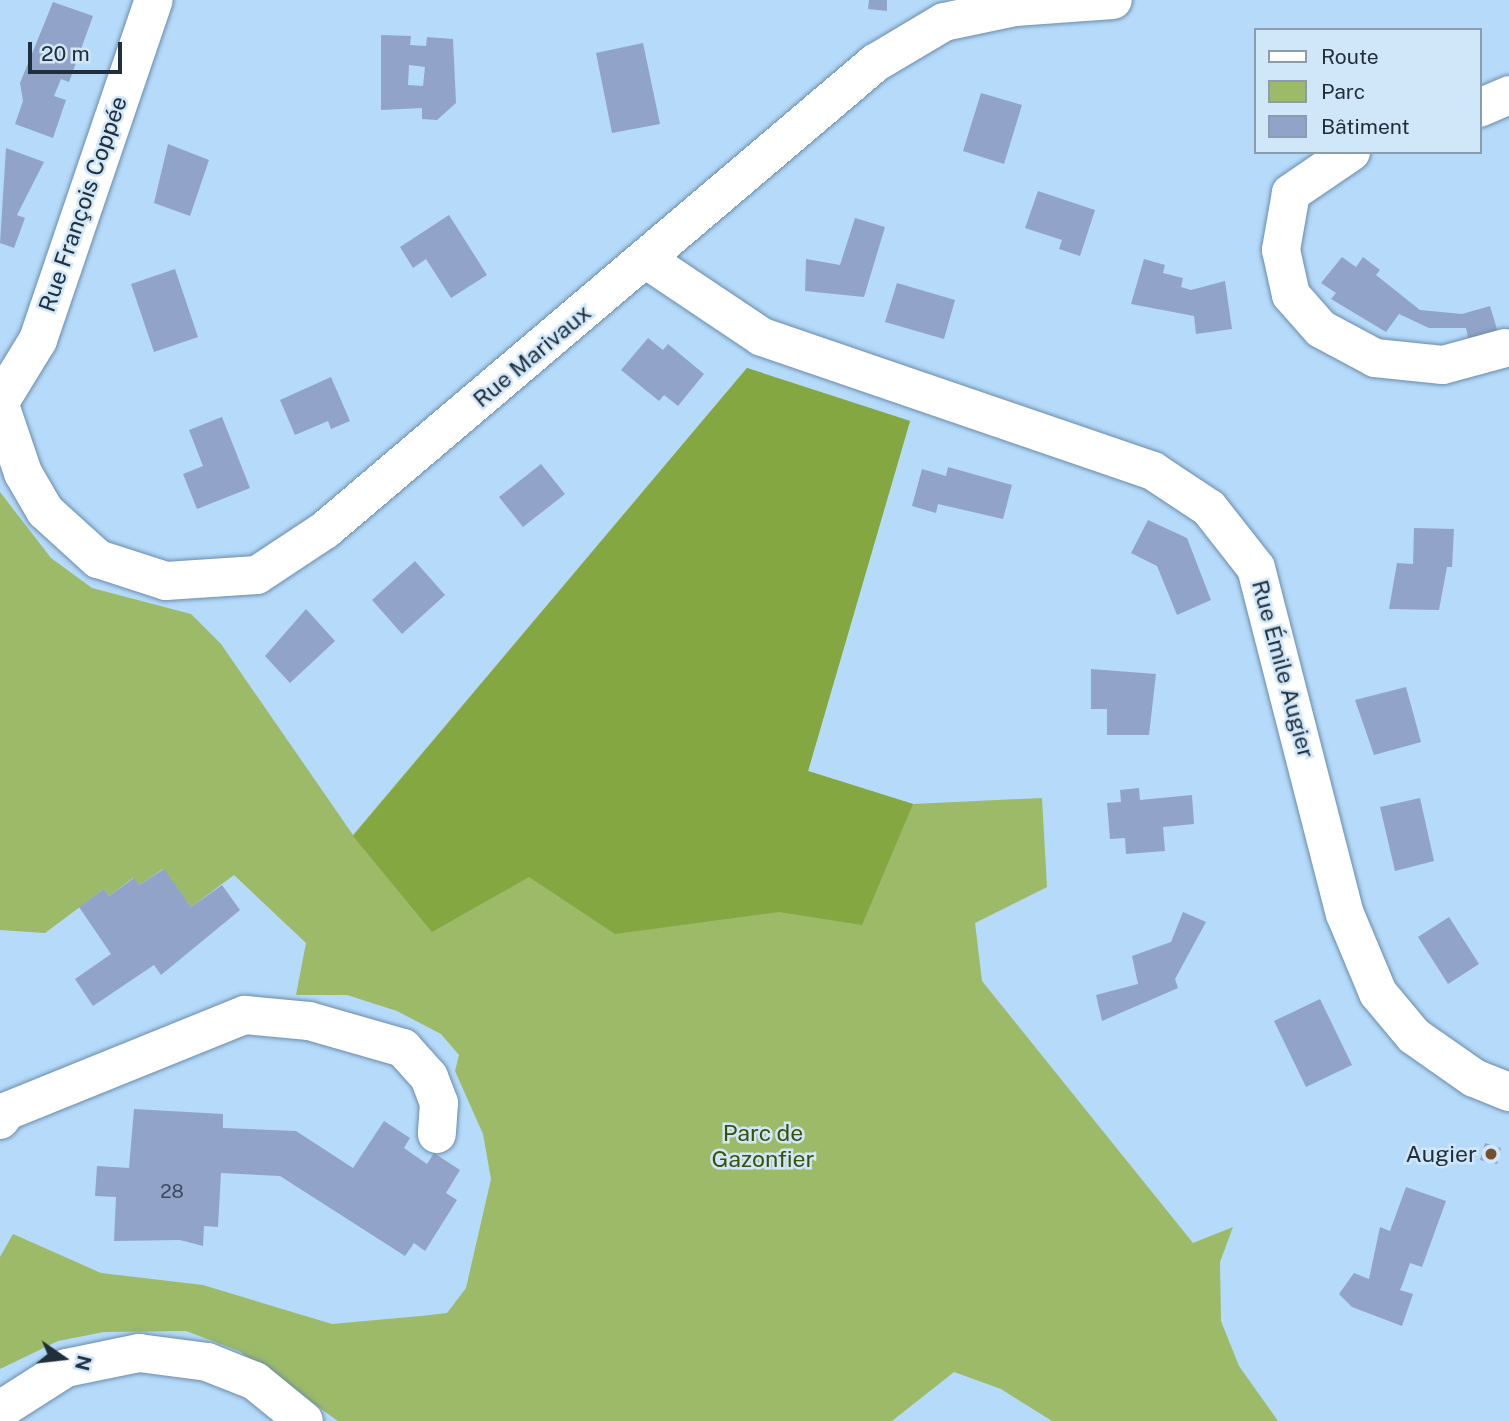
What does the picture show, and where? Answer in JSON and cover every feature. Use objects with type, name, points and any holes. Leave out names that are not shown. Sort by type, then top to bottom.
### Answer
[{"type":"street","name":"Rue François Coppée","points":[[0,404],[38,340],[153,0]]},
{"type":"street","name":"Rue Marivaux","points":[[0,404],[23,473],[45,511],[98,559],[166,581],[257,575],[325,530],[648,260],[875,63],[942,11],[1114,0]]},
{"type":"street","points":[[1481,107],[1509,95]]},
{"type":"street","points":[[1348,154],[1291,193],[1281,250],[1291,295],[1321,328],[1375,358],[1443,365],[1505,348]]},
{"type":"street","name":"Rue Émile Augier","points":[[648,260],[762,337],[1153,471],[1209,508],[1256,568],[1345,914],[1378,993],[1414,1036],[1474,1078],[1509,1091]]},
{"type":"street","points":[[0,1120],[7,1111],[245,1014],[309,1021],[403,1048],[429,1077],[439,1102],[437,1133]]},
{"type":"street","points":[[0,1410],[65,1368],[139,1353],[207,1362],[255,1381],[304,1421]]},
{"type":"green space","name":"Parc de Gazonfier","points":[[747,368],[910,421],[808,771],[913,804],[1042,798],[1047,887],[975,923],[982,981],[1193,1243],[1233,1227],[1220,1262],[1221,1321],[1239,1366],[1278,1421],[1052,1421],[1001,1389],[954,1372],[892,1421],[338,1421],[239,1351],[186,1331],[104,1332],[58,1341],[0,1369],[0,1257],[13,1234],[101,1273],[203,1285],[332,1324],[421,1316],[447,1313],[466,1288],[491,1179],[483,1134],[455,1071],[459,1055],[441,1034],[397,1011],[347,995],[296,995],[306,943],[234,875],[191,907],[163,869],[139,885],[133,878],[109,896],[104,889],[45,933],[0,930],[0,492],[51,558],[92,588],[191,614],[221,644],[353,835]]},
{"type":"green space","points":[[747,368],[910,421],[808,771],[913,804],[862,925],[779,912],[615,934],[529,877],[432,932],[353,836]]},
{"type":"building","points":[[869,0],[887,0],[887,11],[868,9]]},
{"type":"building","points":[[53,2],[93,16],[69,82],[61,79],[54,96],[66,100],[53,138],[15,124],[23,101],[20,83]]},
{"type":"building","points":[[381,35],[411,36],[410,45],[426,46],[427,37],[453,39],[456,103],[437,120],[422,119],[422,108],[381,110]],"holes":[[[409,65],[425,67],[423,86],[408,85]]]},
{"type":"building","points":[[643,43],[660,124],[612,133],[596,53]]},
{"type":"building","points":[[981,93],[1022,105],[1004,164],[963,151]]},
{"type":"building","points":[[168,144],[209,160],[190,216],[154,203]]},
{"type":"building","points":[[6,148],[44,162],[17,215],[25,218],[14,248],[0,243]]},
{"type":"building","points":[[1038,191],[1095,210],[1080,256],[1059,249],[1062,240],[1025,228]]},
{"type":"building","points":[[449,215],[487,275],[451,298],[426,259],[413,268],[400,247]]},
{"type":"building","points":[[855,218],[885,227],[864,297],[805,291],[806,259],[840,265]]},
{"type":"building","points":[[1342,257],[1356,267],[1363,257],[1380,270],[1376,275],[1420,310],[1462,314],[1490,306],[1499,336],[1469,342],[1466,328],[1429,328],[1399,314],[1386,332],[1331,299],[1336,293],[1321,283]]},
{"type":"building","points":[[1144,259],[1165,265],[1163,273],[1183,278],[1181,287],[1191,290],[1225,281],[1232,329],[1196,334],[1194,316],[1131,304]]},
{"type":"building","points":[[175,269],[198,337],[154,352],[131,284]]},
{"type":"building","points":[[897,283],[955,300],[944,339],[885,322]]},
{"type":"building","points":[[648,338],[663,350],[668,344],[704,374],[678,406],[664,395],[659,401],[621,370]]},
{"type":"building","points":[[331,377],[350,421],[331,429],[328,421],[295,435],[280,400]]},
{"type":"building","points":[[222,417],[250,488],[197,509],[183,474],[203,466],[189,430]]},
{"type":"building","points":[[541,464],[565,494],[523,527],[499,497]]},
{"type":"building","points":[[948,467],[1012,485],[1003,519],[938,504],[936,513],[912,506],[922,469],[946,476]]},
{"type":"building","points":[[1148,520],[1187,538],[1211,600],[1177,615],[1157,566],[1131,553]]},
{"type":"building","points":[[1414,528],[1454,529],[1452,567],[1447,567],[1439,610],[1389,609],[1397,563],[1413,564]]},
{"type":"building","points":[[415,561],[445,595],[402,634],[372,600]]},
{"type":"building","points":[[306,609],[335,641],[290,683],[265,656]]},
{"type":"building","points":[[1091,669],[1156,674],[1149,735],[1107,735],[1107,709],[1091,709]]},
{"type":"building","points":[[1406,687],[1421,742],[1374,755],[1355,700]]},
{"type":"building","points":[[1139,788],[1140,800],[1192,795],[1194,824],[1163,827],[1165,851],[1126,854],[1125,838],[1110,839],[1107,803],[1121,802],[1120,790]]},
{"type":"building","points":[[1420,798],[1434,861],[1395,871],[1380,807]]},
{"type":"building","points":[[164,869],[191,907],[222,885],[240,910],[161,975],[154,965],[93,1006],[75,979],[111,954],[79,907],[104,889],[109,896],[134,878],[139,885]]},
{"type":"building","points":[[1183,912],[1206,922],[1175,979],[1178,988],[1102,1021],[1096,995],[1138,984],[1132,956],[1171,942]]},
{"type":"building","points":[[1449,917],[1479,964],[1448,984],[1418,937]]},
{"type":"building","points":[[1320,999],[1352,1065],[1306,1087],[1274,1021]]},
{"type":"building","points":[[134,1109],[223,1114],[223,1128],[296,1131],[353,1168],[384,1121],[410,1138],[404,1148],[427,1164],[434,1153],[460,1170],[446,1193],[457,1200],[425,1251],[414,1243],[405,1256],[280,1176],[221,1173],[218,1227],[204,1226],[203,1246],[180,1240],[114,1241],[116,1197],[95,1196],[97,1166],[129,1168]]},
{"type":"building","name":"Augier","points":[[1485,1143],[1501,1148],[1497,1164],[1480,1160]]},
{"type":"building","points":[[1406,1187],[1446,1201],[1422,1267],[1410,1263],[1400,1290],[1413,1294],[1402,1326],[1352,1307],[1339,1294],[1354,1273],[1369,1279],[1380,1227],[1390,1231]]},
{"type":"place","name":"Augier","points":[[1491,1154]]}]
